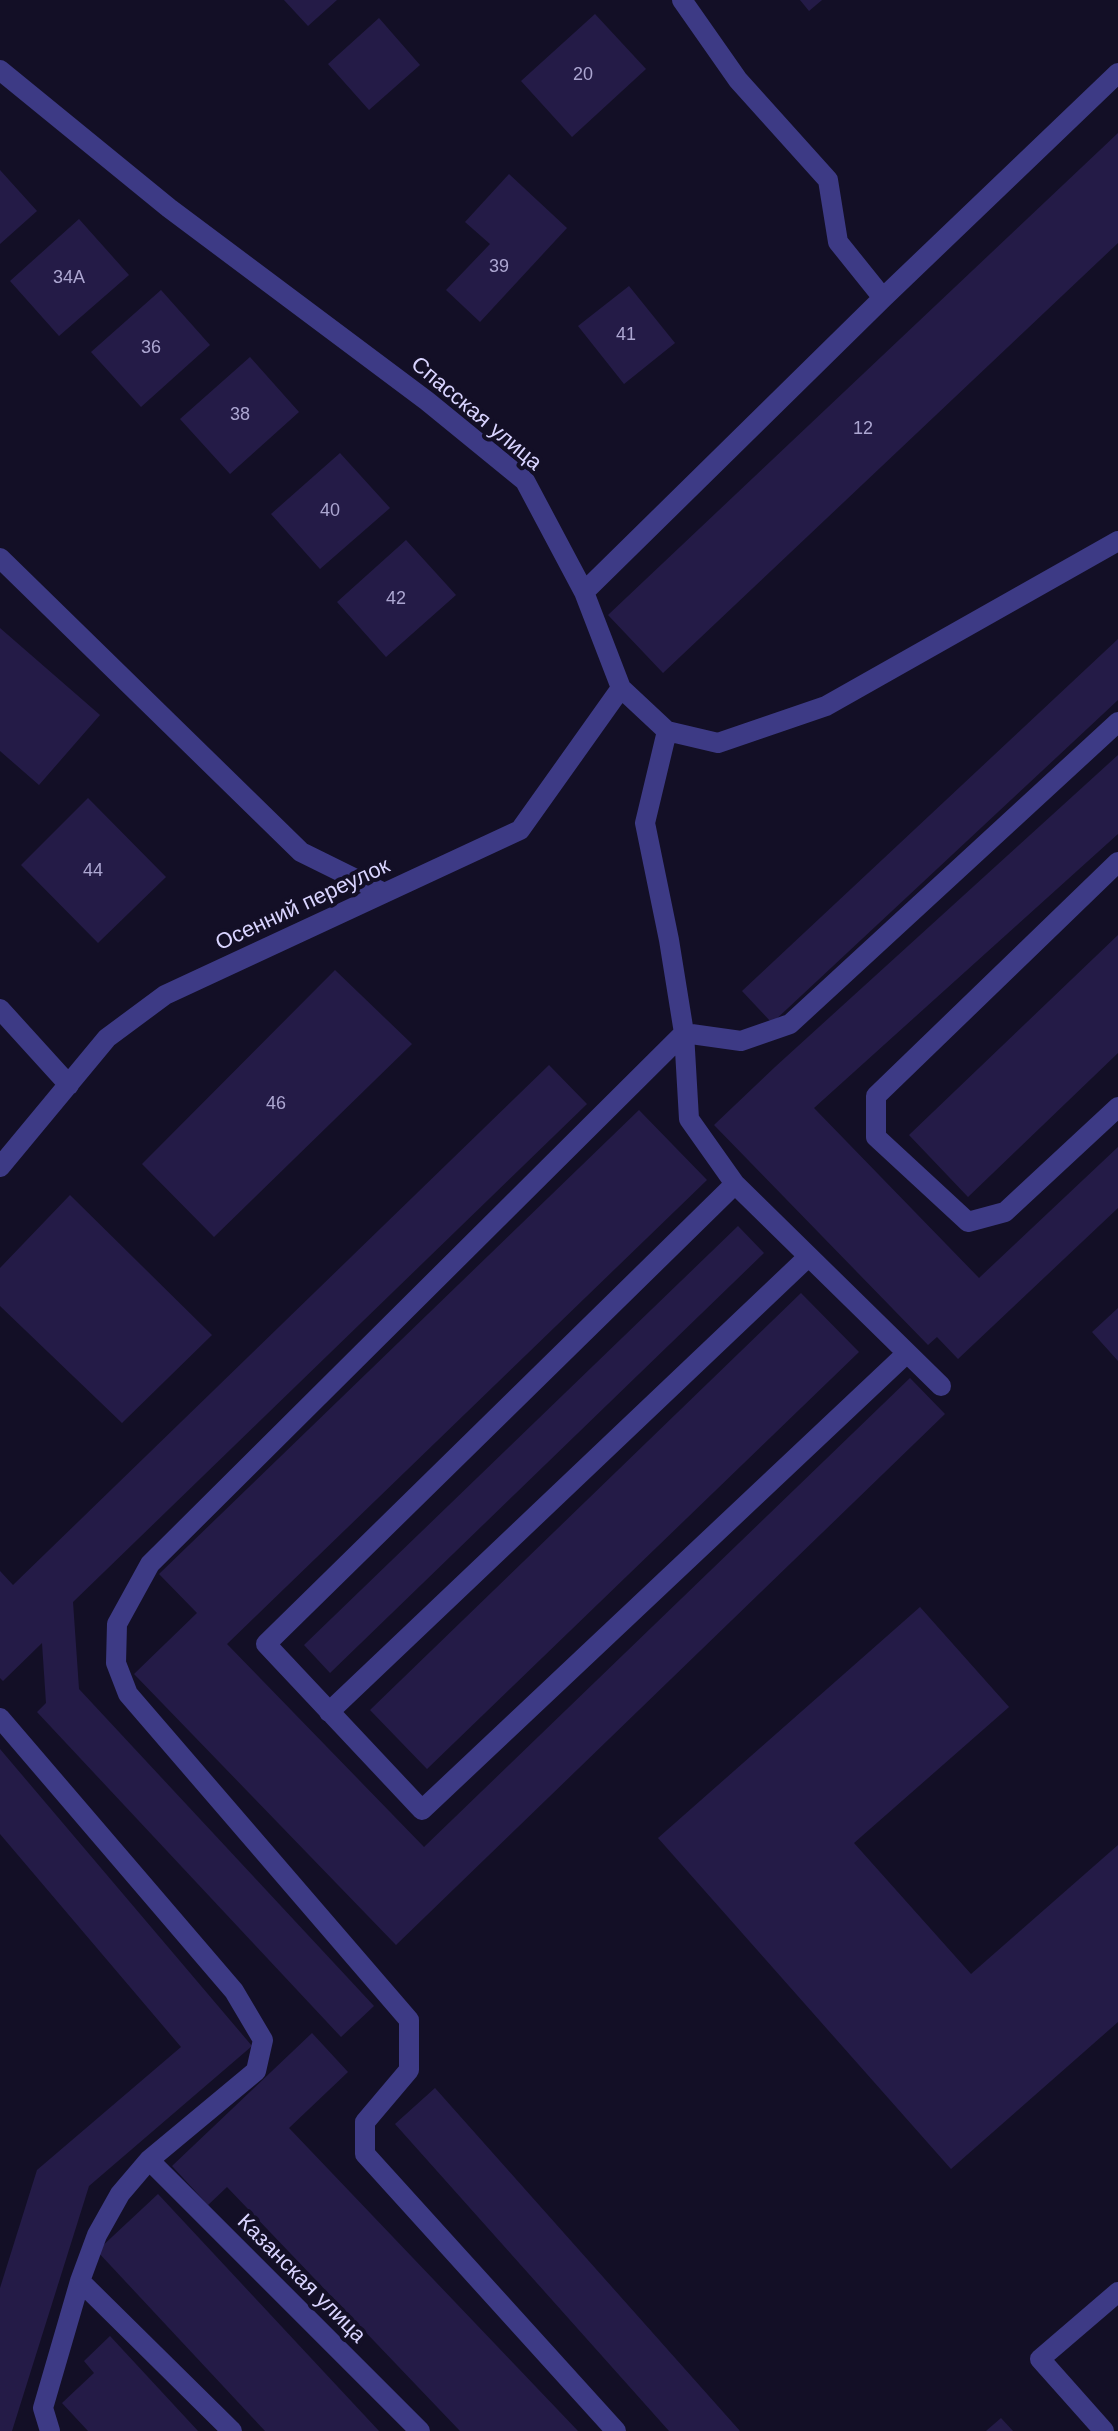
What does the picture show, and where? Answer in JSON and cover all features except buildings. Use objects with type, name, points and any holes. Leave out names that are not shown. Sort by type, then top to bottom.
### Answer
[{"type":"street","points":[[682,0],[738,80],[828,180],[838,242],[883,298]]},
{"type":"street","name":"Спасская улица","points":[[0,70],[169,208],[427,401],[525,481],[584,592],[621,688],[667,731],[718,743],[826,706],[1118,541]]},
{"type":"street","points":[[584,592],[883,298],[1118,73]]},
{"type":"street","points":[[0,558],[301,852],[384,893]]},
{"type":"street","name":"Осенний переулок","points":[[0,1167],[107,1038],[165,995],[520,830],[621,688]]},
{"type":"street","points":[[684,1033],[741,1041],[790,1024],[1118,722]]},
{"type":"street","points":[[667,731],[645,823],[684,1033],[689,1119],[735,1184],[941,1386]]},
{"type":"street","points":[[1118,862],[876,1096],[876,1137],[968,1222],[1005,1212],[1118,1107]]},
{"type":"street","points":[[0,1009],[69,1085]]},
{"type":"street","points":[[616,2431],[365,2154],[365,2122],[409,2070],[409,2020],[128,1694],[116,1663],[117,1624],[150,1564],[684,1033]]},
{"type":"street","points":[[735,1184],[266,1644],[422,1810],[907,1353]]},
{"type":"street","points":[[329,1712],[808,1257]]},
{"type":"street","points":[[0,1718],[234,1991],[263,2040],[256,2071],[149,2160],[120,2194],[97,2235],[80,2281],[43,2408],[50,2431]]},
{"type":"street","name":"Казанская улица","points":[[149,2160],[420,2431]]},
{"type":"street","points":[[80,2281],[232,2431]]},
{"type":"street","points":[[1104,2431],[1040,2359],[1118,2292]]}]
